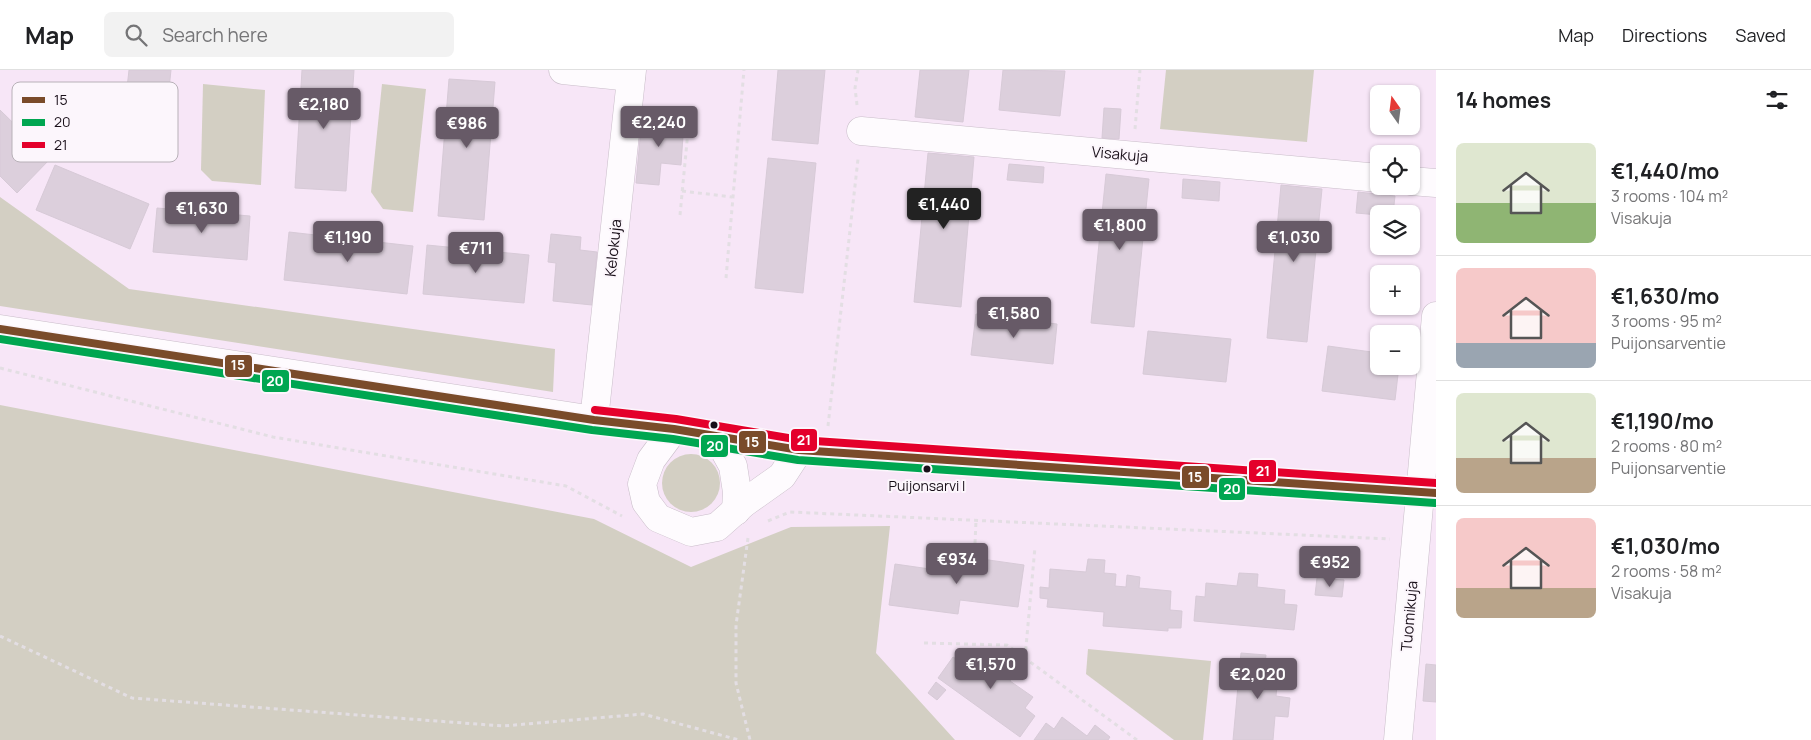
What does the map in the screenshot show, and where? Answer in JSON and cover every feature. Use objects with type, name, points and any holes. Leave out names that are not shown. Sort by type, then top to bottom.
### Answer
[{"type":"main road","name":"Kelokuja","points":[[563,70],[632,74],[594,420]]},
{"type":"main road","name":"Visakuja","points":[[861,131],[1370,177]]},
{"type":"main road","points":[[1420,182],[1436,183]]},
{"type":"main road","points":[[0,329],[594,420],[674,429],[799,450],[1428,493],[1436,316]]},
{"type":"main road","points":[[674,429],[651,460],[642,484],[646,502],[658,518],[691,532],[742,520],[782,476],[799,450]]},
{"type":"main road","points":[[716,436],[732,466],[742,520]]},
{"type":"main road","name":"Tuomikuja","points":[[1398,740],[1428,493]]},
{"type":"path","points":[[726,278],[744,70]]},
{"type":"path","points":[[828,426],[861,131],[855,88],[858,70]]},
{"type":"path","points":[[1133,156],[1140,70]]},
{"type":"path","points":[[680,109],[690,110],[680,214]]},
{"type":"path","points":[[682,191],[732,197]]},
{"type":"path","points":[[742,520],[736,625],[736,683],[750,740]]},
{"type":"path","points":[[975,542],[976,521]]},
{"type":"path","points":[[1025,658],[1035,547]]},
{"type":"path","points":[[0,636],[132,698],[503,726],[644,714],[739,740]]},
{"type":"path","points":[[924,643],[1007,645],[1137,740]]},
{"type":"shaded area","points":[[1166,70],[1314,70],[1307,142],[1160,129]]},
{"type":"shaded area","points":[[203,84],[265,90],[261,185],[212,181],[201,170]]},
{"type":"shaded area","points":[[382,84],[426,89],[413,212],[383,209],[371,192]]},
{"type":"shaded area","points":[[0,197],[129,289],[555,349],[553,392],[0,306]]},
{"type":"shaded area","points":[[0,405],[594,519],[691,567],[791,527],[890,526],[876,653],[955,740],[0,740]]},
{"type":"shaded area","points":[[685,454],[697,454],[707,458],[716,467],[720,489],[712,504],[697,512],[685,512],[675,508],[666,499],[662,489],[662,477],[666,467],[675,458]]},
{"type":"shaded area","points":[[1088,649],[1211,661],[1203,740],[1174,740],[1086,674]]},
{"type":"building","points":[[129,70],[171,70],[170,82],[128,82]]},
{"type":"building","points":[[302,70],[354,70],[346,191],[295,188]]},
{"type":"building","points":[[778,70],[825,70],[818,144],[772,140]]},
{"type":"building","points":[[920,70],[969,70],[963,122],[915,117]]},
{"type":"building","points":[[1003,70],[1065,71],[1060,116],[999,110]]},
{"type":"building","points":[[449,79],[495,82],[484,220],[438,216]]},
{"type":"building","points":[[1104,108],[1121,109],[1119,139],[1102,138]]},
{"type":"building","points":[[0,110],[12,122],[12,162],[47,162],[17,193],[0,176]]},
{"type":"building","points":[[642,117],[684,121],[681,165],[661,163],[659,185],[636,183]]},
{"type":"building","points":[[928,153],[974,157],[961,307],[914,302]]},
{"type":"building","points":[[768,158],[816,163],[803,293],[755,288]]},
{"type":"building","points":[[1009,164],[1044,167],[1043,183],[1007,180]]},
{"type":"building","points":[[55,165],[149,204],[130,249],[36,210]]},
{"type":"building","points":[[1106,174],[1149,179],[1134,327],[1091,323]]},
{"type":"building","points":[[1183,179],[1220,182],[1219,201],[1182,198]]},
{"type":"building","points":[[1281,185],[1322,189],[1307,342],[1267,338]]},
{"type":"building","points":[[1358,192],[1370,193],[1370,195],[1395,196],[1394,205],[1370,205],[1370,214],[1356,213]]},
{"type":"building","points":[[157,208],[250,216],[247,260],[153,252]]},
{"type":"building","points":[[289,232],[413,246],[407,294],[284,280]]},
{"type":"building","points":[[551,234],[581,237],[580,250],[597,252],[592,305],[553,301],[556,263],[548,262]]},
{"type":"building","points":[[427,245],[529,255],[524,303],[423,294]]},
{"type":"building","points":[[976,314],[1057,324],[1053,364],[971,355]]},
{"type":"building","points":[[1148,331],[1231,339],[1226,382],[1143,374]]},
{"type":"building","points":[[1328,346],[1370,352],[1370,375],[1398,375],[1395,400],[1322,391]]},
{"type":"building","points":[[953,555],[1024,565],[1018,607],[960,600],[958,614],[889,605],[895,564],[951,572]]},
{"type":"building","points":[[1088,559],[1105,560],[1104,573],[1116,574],[1115,586],[1126,587],[1127,575],[1140,577],[1139,588],[1171,591],[1170,610],[1182,611],[1181,628],[1168,628],[1168,631],[1103,626],[1104,612],[1047,607],[1048,599],[1040,598],[1040,587],[1049,588],[1050,569],[1086,572]]},
{"type":"building","points":[[1239,573],[1258,574],[1257,587],[1285,590],[1284,604],[1297,605],[1294,630],[1194,621],[1196,596],[1205,597],[1206,583],[1237,586]]},
{"type":"building","points":[[1317,578],[1344,580],[1342,597],[1315,595]]},
{"type":"building","points":[[969,651],[994,669],[1002,659],[1017,670],[1010,681],[1033,697],[1025,708],[1035,716],[1020,737],[938,678],[953,657],[961,662]]},
{"type":"building","points":[[1241,653],[1266,655],[1265,664],[1279,666],[1276,696],[1290,698],[1288,717],[1275,716],[1273,740],[1233,740]]},
{"type":"building","points":[[1426,664],[1436,665],[1436,702],[1423,701]]},
{"type":"building","points":[[936,682],[946,690],[937,700],[928,693]]},
{"type":"building","points":[[1062,717],[1087,736],[1095,725],[1110,737],[1108,740],[1034,740],[1046,723],[1054,729]]},
{"type":"transit line","name":"15","points":[[0,329],[594,420],[674,429],[799,450],[1436,493]]},
{"type":"transit line","name":"20","points":[[0,339],[592,430],[673,439],[798,460],[1435,503]]},
{"type":"transit line","name":"21","points":[[595,410],[676,419],[800,440],[1436,483]]},
{"type":"place","name":"Puijonsarvi I","points":[[927,469]]}]
